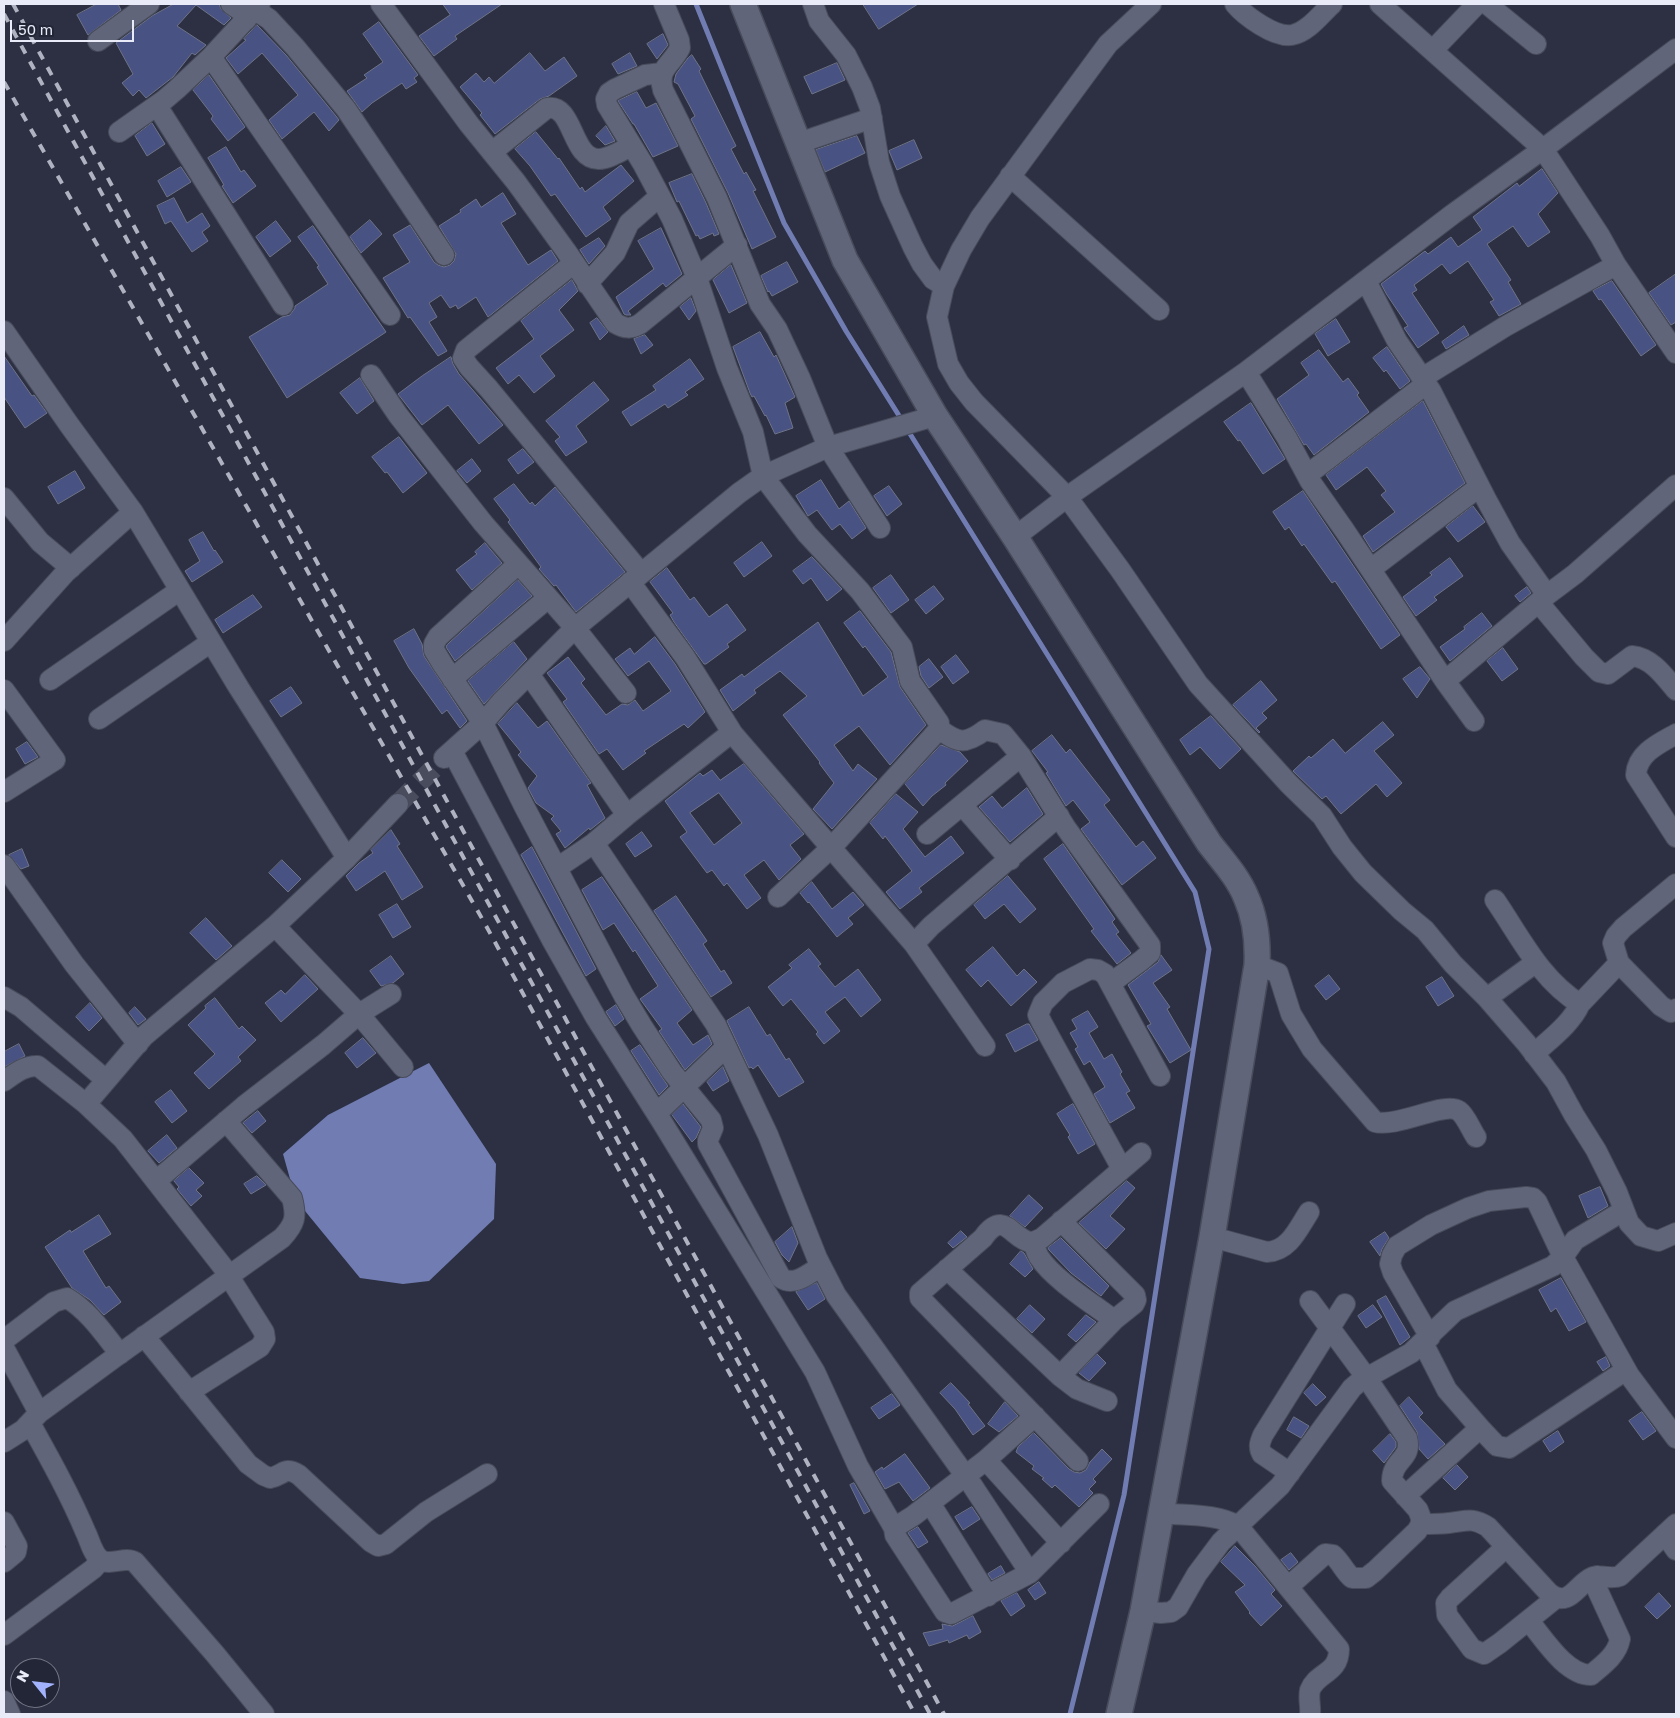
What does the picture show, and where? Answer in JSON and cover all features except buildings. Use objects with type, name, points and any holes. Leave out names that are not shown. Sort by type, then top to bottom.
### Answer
[{"type":"street","points":[[98,41],[149,4]]},
{"type":"street","points":[[232,4],[244,13],[254,11],[268,19],[295,47],[346,109],[444,255]]},
{"type":"street","points":[[381,4],[516,182],[615,323],[632,329],[640,324],[737,245]]},
{"type":"street","points":[[664,4],[679,40],[680,48],[662,73],[660,80],[663,90],[717,198],[760,304],[777,329],[800,378],[828,447],[880,528]]},
{"type":"street","points":[[743,4],[846,260],[934,416],[1016,537],[1209,842],[1243,891],[1251,910],[1258,941],[1257,965],[1212,1238],[1143,1612],[1119,1714]]},
{"type":"street","points":[[813,4],[819,21],[846,55],[862,86],[872,118],[879,162],[890,196],[922,264],[933,279],[944,286]]},
{"type":"street","points":[[1151,4],[1131,10],[980,218],[961,250],[944,286],[937,317],[948,364],[974,402],[1067,498],[1121,571],[1198,684],[1289,784],[1322,816],[1342,847],[1364,873],[1402,911],[1425,930],[1453,964],[1487,998],[1534,1054],[1556,1082],[1596,1150],[1617,1192],[1623,1212],[1635,1231],[1641,1236],[1658,1241],[1676,1233]]},
{"type":"street","points":[[1235,4],[1242,12],[1260,25],[1279,33],[1291,35],[1305,29],[1332,4]]},
{"type":"street","points":[[1380,4],[1543,149],[1600,236],[1616,265],[1676,354]]},
{"type":"street","points":[[1433,50],[1477,4]]},
{"type":"street","points":[[1487,4],[1536,44]]},
{"type":"street","points":[[119,132],[157,106],[211,57],[254,11]]},
{"type":"street","points":[[1016,537],[1067,498],[1246,372],[1452,214],[1543,149],[1676,49]]},
{"type":"street","points":[[211,57],[390,315]]},
{"type":"street","points":[[662,73],[646,75],[615,89],[609,93],[606,99],[607,105],[672,219],[697,278],[728,368],[753,432],[763,476],[807,534],[860,591],[902,647],[910,681],[936,719],[939,729],[953,739],[962,741],[974,738],[985,730],[1003,734],[1021,756],[1059,816],[1150,945],[1150,953],[1110,983]]},
{"type":"street","points":[[157,106],[283,305]]},
{"type":"street","points":[[492,152],[547,108],[554,107],[561,111],[585,154],[594,159],[602,159],[632,146]]},
{"type":"street","points":[[799,143],[872,118]]},
{"type":"street","points":[[1010,176],[1159,310]]},
{"type":"street","points":[[587,284],[615,253],[630,223],[660,196]]},
{"type":"street","points":[[574,263],[466,350],[463,358],[468,367],[489,389],[635,578],[733,734],[914,944],[985,1046]]},
{"type":"street","points":[[1307,475],[1424,381],[1506,326],[1616,265]]},
{"type":"street","points":[[1366,281],[1397,341],[1424,381],[1510,543],[1543,599],[1584,657],[1599,672],[1608,674],[1632,656],[1641,657],[1653,664],[1676,690]]},
{"type":"street","points":[[4,331],[133,512],[239,688],[347,858]]},
{"type":"street","points":[[1246,372],[1278,423],[1307,475],[1445,681],[1474,721]]},
{"type":"street","points":[[371,375],[398,415],[483,523],[575,628],[626,693]]},
{"type":"street","points":[[934,416],[828,447],[763,476],[739,493],[575,628],[502,701],[483,723],[448,754],[596,1018],[657,1113],[815,1372],[858,1466],[894,1528],[895,1535],[947,1614],[951,1614],[988,1596],[1030,1573],[1099,1504]]},
{"type":"street","points":[[1445,681],[1575,574],[1676,485]]},
{"type":"street","points":[[1371,569],[1479,487]]},
{"type":"street","points":[[4,498],[40,542],[71,568]]},
{"type":"street","points":[[4,641],[71,568],[133,512]]},
{"type":"street","points":[[518,564],[438,637],[434,644],[434,650],[483,723],[557,868],[638,1019],[672,1072],[712,1120],[713,1128],[708,1144],[781,1278],[791,1282],[821,1266]]},
{"type":"street","points":[[50,680],[180,590]]},
{"type":"street","points":[[452,679],[548,598]]},
{"type":"street","points":[[100,719],[211,642]]},
{"type":"street","points":[[529,674],[627,815]]},
{"type":"street","points":[[4,690],[11,714],[54,760],[4,792]]},
{"type":"street","points":[[778,897],[831,848],[939,729]]},
{"type":"street","points":[[557,868],[594,843],[726,737],[733,734]]},
{"type":"street","points":[[1676,734],[1652,748],[1641,758],[1636,769],[1636,775],[1676,837]]},
{"type":"street","points":[[927,834],[1021,756]]},
{"type":"street","points":[[86,1104],[144,1036],[275,926],[347,858],[398,804]]},
{"type":"street","points":[[962,805],[1010,860]]},
{"type":"street","points":[[914,944],[931,926],[1059,816]]},
{"type":"street","points":[[594,843],[716,1025],[768,1135],[821,1266],[836,1296],[965,1477],[1030,1573]]},
{"type":"street","points":[[4,865],[74,964],[138,1044]]},
{"type":"street","points":[[1676,884],[1616,936],[1613,943],[1618,963],[1661,1006],[1671,1012],[1676,1010]]},
{"type":"street","points":[[1495,900],[1526,946],[1535,963],[1565,995],[1580,1004]]},
{"type":"street","points":[[275,926],[359,1014],[403,1067]]},
{"type":"street","points":[[1487,998],[1535,963]]},
{"type":"street","points":[[1534,1054],[1569,1021],[1580,1004],[1618,963]]},
{"type":"street","points":[[1257,965],[1278,973],[1291,1014],[1312,1049],[1375,1122],[1388,1124],[1451,1108],[1458,1110],[1463,1115],[1476,1137]]},
{"type":"street","points":[[1122,1170],[1038,1015],[1043,1002],[1063,983],[1090,969],[1098,970],[1105,974],[1160,1076]]},
{"type":"street","points":[[156,1181],[226,1121],[359,1014],[392,994]]},
{"type":"street","points":[[4,997],[21,1007],[106,1080]]},
{"type":"street","points":[[657,1113],[726,1047]]},
{"type":"street","points":[[4,1081],[20,1070],[31,1066],[38,1066],[86,1104],[123,1140],[156,1181],[228,1275],[264,1332],[265,1339],[260,1347],[189,1392]]},
{"type":"street","points":[[4,1442],[23,1430],[34,1418],[144,1336],[282,1238],[292,1228],[296,1212],[292,1198],[226,1121]]},
{"type":"street","points":[[1078,1461],[920,1298],[920,1293],[983,1238],[989,1229],[1000,1226],[1008,1227],[1028,1241],[1033,1242],[1042,1238],[1141,1153]]},
{"type":"street","points":[[1626,1370],[1509,1448],[1497,1446],[1447,1390],[1427,1340],[1393,1273],[1390,1264],[1397,1246],[1431,1225],[1489,1200],[1533,1198],[1538,1202],[1563,1256],[1626,1370],[1676,1438]]},
{"type":"street","points":[[1212,1238],[1267,1252],[1276,1252],[1289,1243],[1309,1212]]},
{"type":"street","points":[[1143,1612],[1171,1612],[1178,1607],[1197,1574],[1221,1542],[1280,1486],[1352,1388],[1366,1378],[1412,1353],[1455,1311],[1553,1266],[1575,1240],[1623,1212]]},
{"type":"street","points":[[1060,1376],[1136,1300],[1135,1295],[1061,1221]]},
{"type":"street","points":[[1033,1242],[1038,1255],[1044,1263],[1062,1280],[1114,1320]]},
{"type":"street","points":[[947,1269],[1060,1376],[1077,1389],[1107,1401]]},
{"type":"street","points":[[4,1340],[54,1302],[67,1298],[91,1318],[120,1354]]},
{"type":"street","points":[[1288,1587],[1325,1554],[1333,1554],[1352,1578],[1366,1578],[1399,1550],[1421,1524],[1418,1510],[1392,1480],[1392,1473],[1410,1446],[1407,1438],[1310,1301]]},
{"type":"street","points":[[1290,1473],[1262,1454],[1260,1443],[1263,1435],[1345,1304]]},
{"type":"street","points":[[144,1336],[248,1464],[263,1476],[270,1478],[287,1470],[299,1474],[371,1542],[378,1546],[386,1544],[426,1512],[487,1474]]},
{"type":"street","points":[[4,1348],[95,1553],[101,1560],[107,1562],[128,1560],[135,1562],[216,1654],[264,1714]]},
{"type":"street","points":[[894,1528],[965,1477],[1035,1416]]},
{"type":"street","points":[[1404,1496],[1480,1428]]},
{"type":"street","points":[[986,1460],[1061,1543]]},
{"type":"street","points":[[930,1503],[988,1596]]},
{"type":"street","points":[[1160,1514],[1216,1518],[1228,1520],[1238,1526],[1338,1649],[1338,1658],[1333,1668],[1314,1683],[1310,1692],[1310,1714]]},
{"type":"street","points":[[1421,1524],[1448,1523],[1468,1519],[1478,1521],[1488,1527],[1505,1548],[1556,1598]]},
{"type":"street","points":[[4,1522],[17,1546],[16,1552],[4,1562]]},
{"type":"street","points":[[1505,1548],[1446,1603],[1447,1615],[1472,1649],[1484,1654],[1529,1621],[1556,1598],[1568,1598],[1591,1578],[1597,1576],[1615,1578],[1620,1576],[1673,1536]]},
{"type":"street","points":[[4,1635],[93,1569],[101,1560]]},
{"type":"street","points":[[1529,1621],[1568,1666],[1577,1673],[1591,1675],[1613,1654],[1618,1647],[1620,1639],[1597,1589],[1597,1576]]},
{"type":"street","points":[[4,1700],[10,1714]]},
{"type":"water","points":[[429,1063],[496,1164],[494,1219],[429,1281],[403,1284],[360,1278],[296,1200],[283,1154],[328,1115]]},
{"type":"waterway","points":[[696,4],[784,223],[846,331],[903,422]]},
{"type":"waterway","points":[[907,429],[1195,892],[1209,949],[1124,1495],[1070,1714]]},
{"type":"tunnel","points":[[398,804],[444,758]]},
{"type":"railway","points":[[13,4],[944,1714]]},
{"type":"railway","points":[[4,14],[930,1714]]},
{"type":"railway","points":[[4,82],[484,922],[915,1714]]}]
